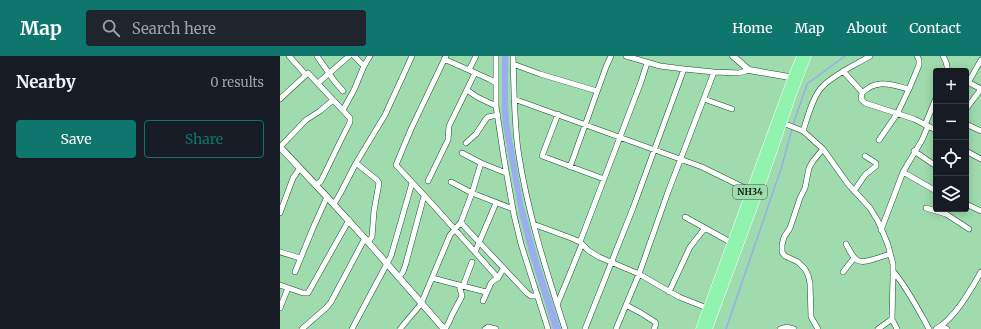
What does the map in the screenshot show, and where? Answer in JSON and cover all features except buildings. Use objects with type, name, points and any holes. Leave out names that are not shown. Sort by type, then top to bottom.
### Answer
[{"type":"highway","name":"NH34","points":[[700,329],[732,243],[786,124],[801,56]]},
{"type":"highway","name":"NH34","points":[[708,329],[795,78],[807,56]]},
{"type":"street","points":[[289,56],[306,75],[308,73],[318,83],[350,118],[350,122],[321,181],[316,185]]},
{"type":"street","points":[[317,56],[343,91]]},
{"type":"street","points":[[318,83],[349,56]]},
{"type":"street","points":[[354,56],[364,66]]},
{"type":"street","points":[[343,110],[370,56]]},
{"type":"street","points":[[334,204],[356,162],[384,115],[412,56]]},
{"type":"street","points":[[428,181],[448,140],[449,126],[467,90],[476,56]]},
{"type":"street","points":[[496,56],[496,106],[506,173],[522,244],[548,329]]},
{"type":"street","points":[[513,56],[515,118],[518,151],[524,183],[533,224],[565,329]]},
{"type":"street","points":[[570,167],[606,66],[611,56]]},
{"type":"street","points":[[626,56],[660,66],[714,72],[740,73],[749,70],[795,78]]},
{"type":"street","points":[[733,56],[749,70]]},
{"type":"street","points":[[801,130],[822,86],[843,71],[870,56]]},
{"type":"street","points":[[879,140],[897,114],[909,89],[919,65],[917,56]]},
{"type":"street","points":[[943,56],[948,68]]},
{"type":"street","points":[[946,62],[949,56]]},
{"type":"street","points":[[496,83],[445,58],[411,129],[396,165],[499,277]]},
{"type":"street","points":[[969,79],[981,60]]},
{"type":"street","points":[[557,305],[647,63]]},
{"type":"street","points":[[513,64],[540,74],[597,91]]},
{"type":"street","points":[[585,329],[655,150],[684,69]]},
{"type":"street","points":[[843,71],[862,92]]},
{"type":"street","points":[[616,329],[639,274],[668,192],[714,72]]},
{"type":"street","points":[[280,99],[306,75]]},
{"type":"street","points":[[862,92],[876,84],[882,83],[909,89]]},
{"type":"street","points":[[969,83],[981,89],[969,105]]},
{"type":"street","points":[[467,90],[477,97],[496,106]]},
{"type":"street","points":[[862,92],[861,99],[864,103],[914,119],[933,128]]},
{"type":"street","points":[[514,99],[702,167],[754,193]]},
{"type":"street","points":[[704,99],[732,109]]},
{"type":"street","points":[[333,100],[306,120],[280,147],[367,240],[444,329],[462,296],[461,286],[472,262]]},
{"type":"street","points":[[882,230],[903,172],[914,151],[922,140],[934,104]]},
{"type":"street","points":[[558,114],[542,156],[604,179]]},
{"type":"street","points":[[466,143],[476,134],[488,117],[498,115]]},
{"type":"street","points":[[786,124],[801,130],[823,149],[848,184],[870,208],[882,230],[893,264],[892,319],[897,329]]},
{"type":"street","points":[[969,125],[981,131]]},
{"type":"street","points":[[818,329],[811,317],[810,283],[805,269],[798,262],[784,256],[782,252],[782,245],[805,188],[809,168],[823,149]]},
{"type":"street","points":[[914,151],[933,164]]},
{"type":"street","points":[[969,153],[981,159]]},
{"type":"street","points":[[462,154],[506,173]]},
{"type":"street","points":[[854,191],[865,175],[876,166],[876,163],[864,156]]},
{"type":"street","points":[[302,329],[330,304],[367,240],[372,237],[374,210],[379,183],[356,162]]},
{"type":"street","points":[[400,329],[422,304],[450,235],[460,223],[472,193],[481,163]]},
{"type":"street","points":[[280,213],[293,178],[300,168]]},
{"type":"street","points":[[903,172],[933,189]]},
{"type":"street","points":[[451,182],[472,193],[513,209]]},
{"type":"street","points":[[353,329],[391,256],[412,183]]},
{"type":"street","points":[[398,277],[406,263],[424,196]]},
{"type":"street","points":[[295,272],[327,197]]},
{"type":"street","points":[[475,252],[496,203]]},
{"type":"street","points":[[969,205],[981,211]]},
{"type":"street","points":[[926,208],[933,209]]},
{"type":"street","points":[[944,212],[969,229]]},
{"type":"street","points":[[685,217],[732,243]]},
{"type":"street","points":[[280,285],[305,294],[309,292],[348,220]]},
{"type":"street","points":[[460,223],[527,293],[531,296],[538,296]]},
{"type":"street","points":[[533,224],[571,238],[581,243],[589,251],[599,257],[639,274],[679,297],[707,308]]},
{"type":"street","points":[[669,292],[690,247],[705,228]]},
{"type":"street","points":[[846,244],[857,261],[865,262],[890,254]]},
{"type":"street","points":[[280,252],[300,258]]},
{"type":"street","points":[[843,272],[854,258]]},
{"type":"street","points":[[483,301],[492,282],[499,277],[503,269]]},
{"type":"street","points":[[893,271],[912,298],[930,329]]},
{"type":"street","points":[[938,328],[956,312],[981,272]]},
{"type":"street","points":[[432,278],[486,292]]},
{"type":"street","points":[[280,308],[288,288]]},
{"type":"street","points":[[626,305],[655,322],[656,324],[654,329]]},
{"type":"street","points":[[878,329],[892,319]]},
{"type":"street","points":[[484,329],[488,327],[496,329]]},
{"type":"street","points":[[780,329],[786,327],[794,329]]},
{"type":"street","points":[[938,328],[947,329]]},
{"type":"water","points":[[502,56],[508,56],[509,122],[523,203],[539,262],[561,329],[553,329],[529,252],[520,217],[504,131],[502,113]]},
{"type":"waterway","points":[[793,125],[807,84],[845,56]]},
{"type":"waterway","points":[[726,329],[781,169],[792,129]]}]
